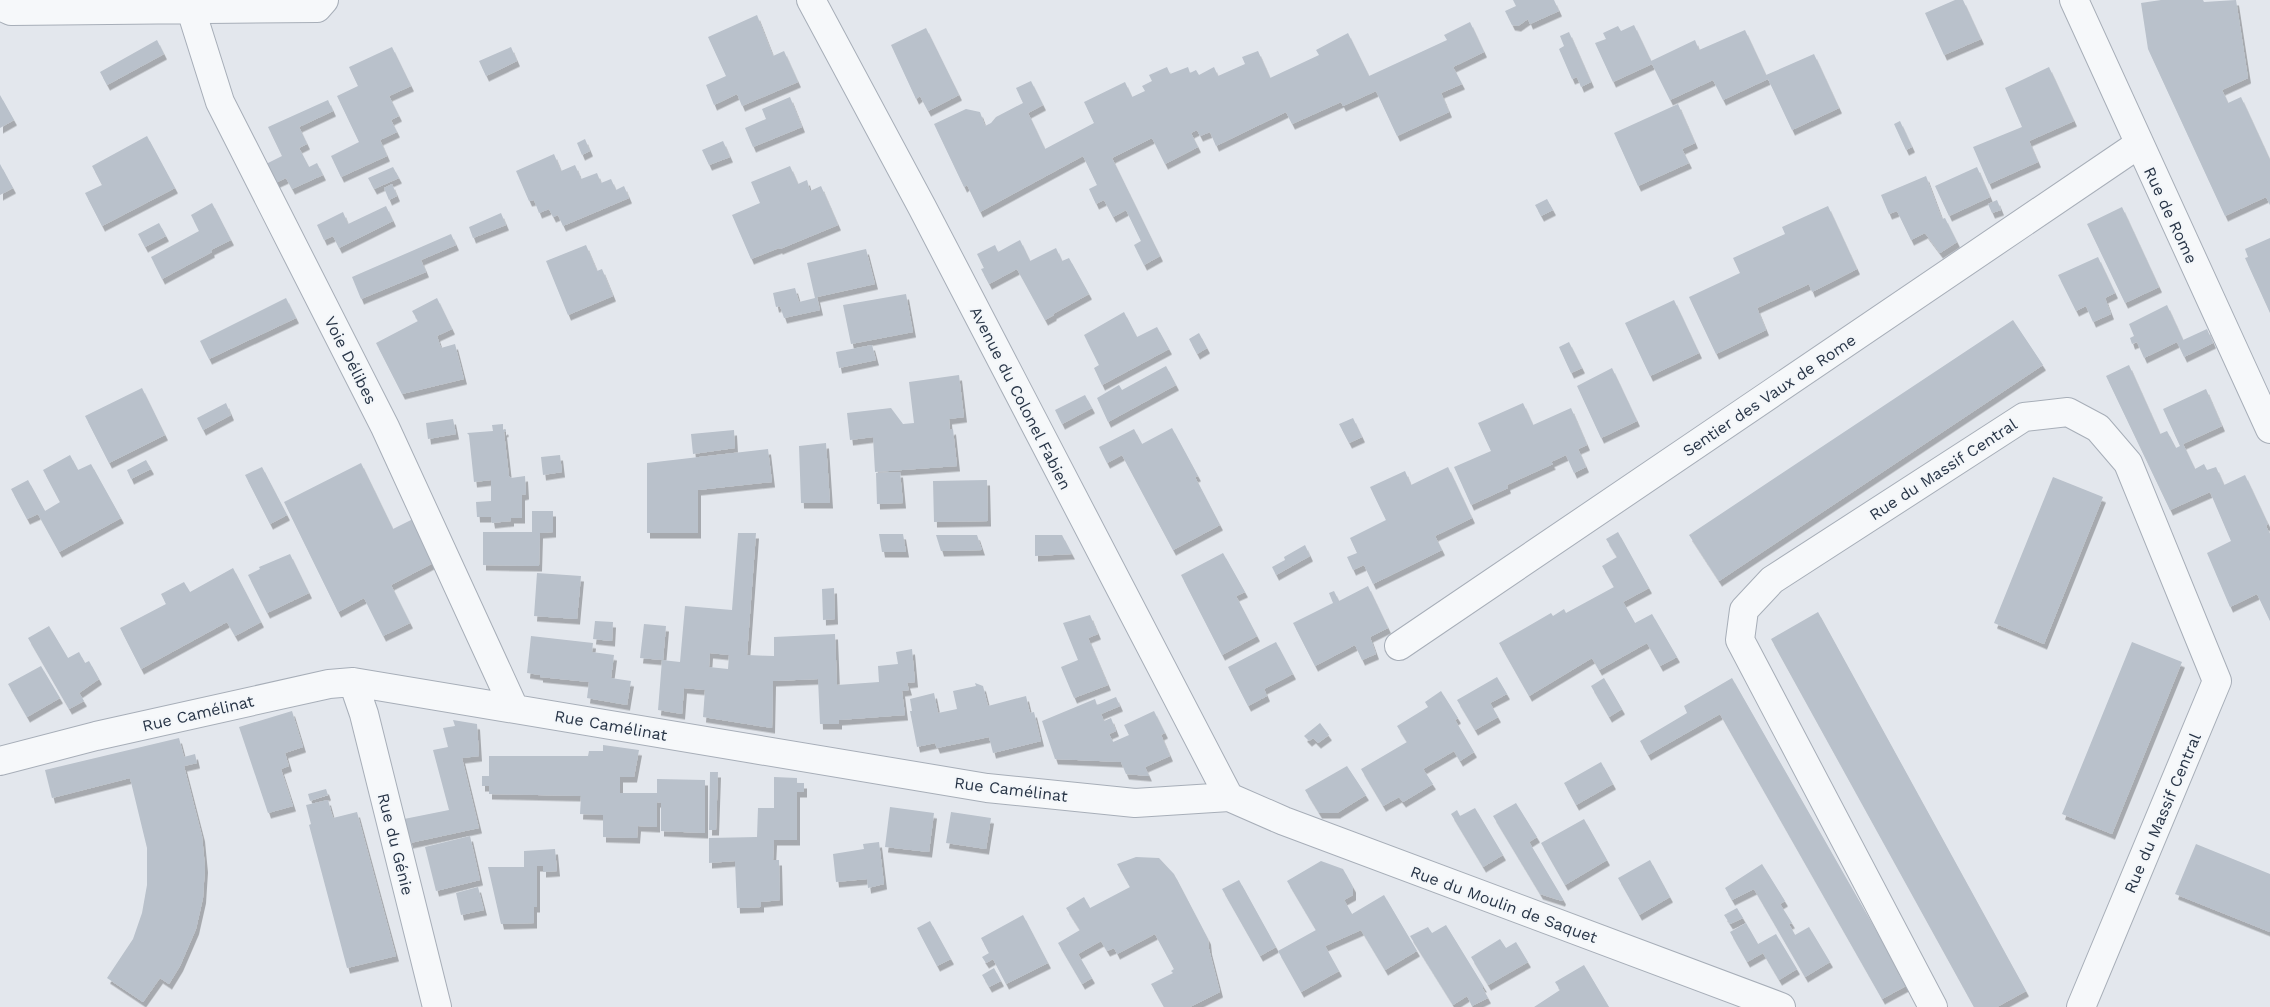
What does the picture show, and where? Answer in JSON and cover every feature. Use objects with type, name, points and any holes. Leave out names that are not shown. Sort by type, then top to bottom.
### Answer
[{"type":"street","points":[[0,6],[10,11],[317,8],[324,0]]},
{"type":"street","name":"Avenue du Colonel Fabien","points":[[811,0],[922,207],[1229,797]]},
{"type":"street","name":"Rue de Rome","points":[[2074,0],[2270,429]]},
{"type":"street","name":"Voie Délibes","points":[[191,10],[220,102],[385,426],[514,708]]},
{"type":"street","name":"Sentier des Vaux de Rome","points":[[1399,646],[2139,144]]},
{"type":"street","name":"Rue du Massif Central","points":[[1933,1007],[1740,640],[1744,610],[1772,580],[2024,417],[2068,412],[2098,428],[2128,463],[2217,681],[2082,1007]]},
{"type":"street","name":"Rue Camélinat","points":[[0,761],[116,732],[329,684],[353,682],[988,788],[1135,802],[1229,797]]},
{"type":"street","name":"Rue du Génie","points":[[353,682],[366,724],[437,1007]]},
{"type":"street","name":"Rue du Moulin de Saquet","points":[[1229,797],[1284,821],[1781,1007]]},
{"type":"building","points":[[1513,0],[1554,0],[1559,11],[1530,24],[1528,19],[1518,26],[1512,25],[1505,11],[1516,6]]},
{"type":"building","points":[[1955,0],[1963,0],[1981,39],[1944,55],[1925,13]]},
{"type":"building","points":[[2161,0],[2203,0],[2204,2],[2236,0],[2248,78],[2222,90],[2228,103],[2241,97],[2270,160],[2270,205],[2266,197],[2225,216],[2148,49],[2141,3]]},
{"type":"building","points":[[757,15],[773,56],[784,51],[798,82],[742,106],[737,94],[714,105],[706,85],[726,76],[708,37]]},
{"type":"building","points":[[1470,22],[1484,52],[1453,67],[1462,84],[1441,93],[1449,112],[1397,136],[1376,91],[1343,106],[1341,102],[1292,124],[1286,112],[1216,146],[1210,132],[1200,136],[1197,130],[1191,133],[1198,147],[1165,164],[1152,138],[1112,158],[1160,256],[1144,265],[1134,245],[1141,241],[1126,210],[1113,217],[1104,200],[1096,204],[1089,189],[1097,185],[1083,156],[980,212],[967,185],[964,187],[934,124],[966,109],[980,112],[985,126],[996,117],[1023,103],[1016,88],[1031,81],[1043,105],[1028,113],[1045,149],[1094,123],[1084,102],[1125,82],[1132,97],[1145,91],[1142,86],[1152,81],[1149,75],[1167,67],[1170,74],[1188,67],[1190,73],[1196,70],[1199,75],[1214,67],[1218,76],[1245,64],[1242,57],[1258,51],[1270,78],[1319,55],[1316,50],[1348,33],[1369,76],[1447,40],[1444,35]]},
{"type":"building","points":[[1634,25],[1651,61],[1695,40],[1699,50],[1745,30],[1766,75],[1814,54],[1839,108],[1792,130],[1768,79],[1723,100],[1713,80],[1670,100],[1652,64],[1613,82],[1595,43],[1606,39],[1603,33],[1618,26],[1621,31]]},
{"type":"building","points":[[926,28],[959,95],[928,111],[920,96],[916,99],[891,45]]},
{"type":"building","points":[[1569,32],[1591,82],[1581,87],[1577,77],[1572,79],[1559,49],[1564,46],[1560,36]]},
{"type":"building","points":[[157,40],[164,54],[107,85],[100,72]]},
{"type":"building","points":[[392,47],[411,86],[389,96],[399,116],[391,120],[397,132],[380,140],[387,156],[341,177],[331,156],[359,142],[337,96],[358,86],[349,67]]},
{"type":"building","points":[[511,47],[517,61],[486,76],[479,61]]},
{"type":"building","points":[[2049,67],[2074,121],[2029,141],[2038,162],[1989,184],[1973,147],[2022,127],[2005,88]]},
{"type":"building","points":[[0,95],[14,120],[0,128]]},
{"type":"building","points":[[790,97],[802,127],[753,147],[745,128],[766,119],[762,109]]},
{"type":"building","points":[[328,100],[333,111],[299,127],[307,144],[299,148],[309,167],[317,163],[323,175],[292,189],[286,178],[273,184],[264,165],[282,156],[268,127]]},
{"type":"building","points":[[1678,104],[1695,143],[1682,149],[1689,163],[1638,186],[1614,133]]},
{"type":"building","points":[[1900,121],[1912,147],[1906,150],[1894,124]]},
{"type":"building","points":[[147,136],[175,188],[102,226],[85,193],[102,185],[92,166]]},
{"type":"building","points":[[585,139],[590,151],[582,155],[577,143]]},
{"type":"building","points":[[723,141],[730,157],[709,165],[702,150]]},
{"type":"building","points":[[554,154],[561,171],[575,165],[581,179],[597,173],[601,183],[611,179],[616,190],[624,186],[629,198],[563,226],[558,215],[553,217],[549,209],[539,213],[534,200],[529,201],[516,171]]},
{"type":"building","points":[[0,164],[13,188],[0,195]]},
{"type":"building","points":[[790,166],[798,184],[807,180],[810,191],[821,186],[838,225],[751,259],[732,215],[760,203],[751,182]]},
{"type":"building","points":[[393,167],[399,178],[374,189],[368,178]]},
{"type":"building","points":[[1977,167],[1990,197],[1949,216],[1935,186]]},
{"type":"building","points":[[1926,176],[1942,219],[1945,218],[1957,242],[1940,253],[1925,233],[1911,240],[1897,211],[1889,214],[1881,195]]},
{"type":"building","points":[[392,184],[397,196],[389,200],[384,188]]},
{"type":"building","points":[[1547,199],[1553,210],[1541,216],[1535,205]]},
{"type":"building","points":[[1997,200],[2001,210],[1992,213],[1988,204]]},
{"type":"building","points":[[212,203],[231,240],[162,279],[151,257],[199,231],[191,215]]},
{"type":"building","points":[[386,206],[393,221],[339,248],[333,236],[324,240],[317,225],[343,212],[348,224]]},
{"type":"building","points":[[1828,206],[1857,269],[1812,292],[1809,284],[1757,308],[1766,330],[1716,354],[1689,297],[1740,273],[1733,258],[1785,234],[1782,227]]},
{"type":"building","points":[[2122,207],[2159,287],[2125,303],[2087,224]]},
{"type":"building","points":[[501,213],[506,225],[473,238],[469,227]]},
{"type":"building","points":[[159,223],[166,236],[145,247],[138,234]]},
{"type":"building","points":[[451,234],[456,245],[421,260],[426,272],[361,299],[352,277]]},
{"type":"building","points":[[2270,238],[2270,313],[2245,258],[2248,257],[2245,249]]},
{"type":"building","points":[[1020,240],[1030,261],[1056,248],[1062,261],[1069,258],[1089,294],[1045,320],[1017,269],[989,284],[981,269],[984,268],[977,254],[995,245],[998,252]]},
{"type":"building","points":[[586,245],[597,271],[602,269],[613,296],[568,315],[546,261]]},
{"type":"building","points":[[866,249],[875,284],[817,297],[820,310],[784,318],[780,306],[776,307],[773,293],[795,288],[799,302],[815,298],[807,263]]},
{"type":"building","points":[[2098,257],[2115,293],[2105,298],[2111,314],[2093,322],[2086,306],[2076,311],[2058,275]]},
{"type":"building","points":[[906,294],[913,332],[851,344],[843,305]]},
{"type":"building","points":[[286,298],[296,318],[209,359],[200,341]]},
{"type":"building","points":[[437,298],[452,329],[437,336],[441,348],[455,344],[464,379],[402,394],[376,343],[418,321],[412,311]]},
{"type":"building","points":[[1674,300],[1699,353],[1650,376],[1625,323]]},
{"type":"building","points":[[2167,305],[2183,340],[2207,329],[2213,343],[2184,357],[2177,342],[2144,358],[2137,342],[2132,344],[2130,338],[2134,336],[2129,324]]},
{"type":"building","points":[[1124,312],[1137,337],[1157,327],[1169,349],[1102,385],[1094,368],[1099,365],[1084,335]]},
{"type":"building","points":[[2013,320],[2043,365],[1719,581],[1689,535]]},
{"type":"building","points":[[1199,333],[1207,348],[1197,354],[1189,339]]},
{"type":"building","points":[[1569,342],[1582,368],[1571,373],[1559,347]]},
{"type":"building","points":[[872,345],[876,360],[839,368],[836,352]]},
{"type":"building","points":[[2129,365],[2160,434],[2167,431],[2176,448],[2180,446],[2163,409],[2206,389],[2222,426],[2183,444],[2195,469],[2204,464],[2207,470],[2216,467],[2224,485],[2245,475],[2268,524],[2266,526],[2270,534],[2270,621],[2257,594],[2230,607],[2207,553],[2231,541],[2210,492],[2170,510],[2106,376]]},
{"type":"building","points":[[1166,366],[1176,385],[1108,422],[1097,398],[1119,385],[1122,390]]},
{"type":"building","points":[[1612,368],[1637,421],[1601,438],[1577,386]]},
{"type":"building","points":[[959,375],[964,417],[949,419],[950,430],[953,429],[957,466],[875,472],[873,437],[850,440],[847,413],[891,408],[903,424],[914,423],[909,382]]},
{"type":"building","points":[[142,388],[165,435],[109,463],[85,416]]},
{"type":"building","points":[[1085,395],[1092,408],[1062,424],[1055,410]]},
{"type":"building","points":[[226,403],[231,415],[203,430],[197,418]]},
{"type":"building","points":[[1523,403],[1533,425],[1571,408],[1587,445],[1578,449],[1586,467],[1574,473],[1566,455],[1551,462],[1553,464],[1507,485],[1508,488],[1471,505],[1454,467],[1491,451],[1478,423]]},
{"type":"building","points":[[1353,418],[1362,437],[1349,443],[1339,424]]},
{"type":"building","points":[[453,419],[456,434],[428,439],[426,423]]},
{"type":"building","points":[[503,424],[503,430],[505,429],[506,431],[504,432],[509,476],[511,478],[525,476],[526,494],[522,495],[522,518],[511,518],[511,521],[492,523],[491,517],[477,517],[476,502],[491,501],[491,480],[474,482],[469,435],[467,433],[493,431],[492,425]]},
{"type":"building","points":[[1172,428],[1198,476],[1195,477],[1220,525],[1173,550],[1122,455],[1107,463],[1099,447],[1134,429],[1142,444]]},
{"type":"building","points":[[734,430],[735,448],[693,454],[691,434]]},
{"type":"building","points":[[826,443],[830,503],[801,503],[799,446]]},
{"type":"building","points":[[768,449],[772,482],[698,490],[698,533],[647,533],[647,463]]},
{"type":"building","points":[[70,455],[78,470],[91,464],[121,518],[59,552],[38,514],[27,519],[11,489],[28,480],[45,511],[60,502],[43,470]]},
{"type":"building","points":[[560,455],[562,472],[543,475],[541,457]]},
{"type":"building","points":[[146,460],[151,469],[131,479],[127,470]]},
{"type":"building","points":[[361,463],[393,529],[419,516],[439,560],[391,585],[410,623],[383,636],[364,598],[338,612],[284,502]]},
{"type":"building","points":[[262,467],[287,515],[270,524],[245,475]]},
{"type":"building","points":[[1448,467],[1472,518],[1435,536],[1442,550],[1373,584],[1364,565],[1353,570],[1347,557],[1357,553],[1350,538],[1386,520],[1370,487],[1405,471],[1411,485]]},
{"type":"building","points":[[900,472],[903,503],[877,504],[876,473]]},
{"type":"building","points":[[2053,477],[2103,497],[2044,644],[1994,623]]},
{"type":"building","points":[[987,480],[988,521],[934,522],[933,481]]},
{"type":"building","points":[[532,511],[553,511],[553,532],[540,533],[539,566],[483,565],[483,532],[532,532]]},
{"type":"building","points":[[1618,532],[1649,588],[1623,602],[1635,623],[1652,614],[1677,657],[1660,666],[1647,643],[1599,670],[1592,658],[1529,696],[1499,643],[1551,613],[1553,616],[1564,609],[1566,613],[1614,587],[1602,566],[1617,557],[1606,539]]},
{"type":"building","points":[[738,533],[756,533],[747,655],[774,656],[774,637],[835,634],[837,685],[879,682],[878,666],[898,664],[896,652],[912,649],[915,682],[907,683],[909,690],[902,691],[905,715],[839,720],[839,724],[820,724],[818,679],[773,681],[772,728],[703,717],[705,690],[684,688],[682,714],[658,710],[662,660],[680,662],[685,606],[732,610]],"holes":[[[710,653],[729,655],[728,669],[709,667]]]},
{"type":"building","points":[[879,534],[903,534],[906,552],[882,552]]},
{"type":"building","points":[[936,535],[977,535],[982,550],[941,551]]},
{"type":"building","points":[[1035,535],[1062,535],[1072,554],[1035,556]]},
{"type":"building","points":[[1305,545],[1310,556],[1276,575],[1272,567],[1285,560],[1284,557]]},
{"type":"building","points":[[1223,553],[1245,592],[1236,596],[1257,636],[1222,655],[1181,575]]},
{"type":"building","points":[[290,554],[309,593],[267,613],[248,575],[260,569],[259,567]]},
{"type":"building","points":[[233,568],[261,622],[235,636],[227,622],[141,669],[120,628],[166,604],[161,594],[184,582],[190,592]]},
{"type":"building","points":[[537,573],[581,576],[577,619],[534,616]]},
{"type":"building","points":[[1368,586],[1388,628],[1370,637],[1376,654],[1362,660],[1355,645],[1315,666],[1293,623],[1333,603],[1329,593],[1334,591],[1339,601]]},
{"type":"building","points":[[834,588],[835,619],[823,620],[822,589]]},
{"type":"building","points":[[1818,612],[2026,991],[1997,1007],[1974,1007],[1771,639]]},
{"type":"building","points":[[1090,615],[1098,634],[1088,638],[1108,685],[1074,698],[1061,667],[1078,660],[1063,623]]},
{"type":"building","points":[[595,621],[613,622],[612,641],[593,639]]},
{"type":"building","points":[[644,624],[666,626],[663,660],[640,658]]},
{"type":"building","points":[[49,626],[68,658],[79,652],[85,663],[89,661],[99,679],[79,693],[84,701],[69,709],[28,638]]},
{"type":"building","points":[[531,636],[593,643],[592,652],[614,655],[611,678],[631,681],[627,705],[587,698],[589,682],[540,677],[540,675],[527,673]]},
{"type":"building","points":[[1276,642],[1293,674],[1264,689],[1267,696],[1248,706],[1228,667]]},
{"type":"building","points":[[2132,642],[2182,662],[2112,834],[2062,814]]},
{"type":"building","points":[[41,666],[60,698],[27,717],[8,684]]},
{"type":"building","points":[[1497,677],[1507,694],[1490,703],[1498,717],[1475,730],[1457,700]]},
{"type":"building","points":[[1604,678],[1622,709],[1609,717],[1591,686]]},
{"type":"building","points":[[1732,678],[1906,986],[1882,999],[1720,714],[1648,755],[1640,741],[1687,713],[1684,706]]},
{"type":"building","points":[[975,683],[983,686],[988,706],[1026,696],[1030,713],[1034,712],[1041,741],[993,753],[989,737],[937,748],[935,743],[917,747],[910,711],[912,711],[910,699],[934,693],[938,713],[957,709],[953,691],[976,686]]},
{"type":"building","points":[[1441,691],[1458,718],[1455,720],[1474,752],[1460,761],[1454,751],[1423,769],[1433,784],[1403,802],[1399,797],[1383,806],[1361,769],[1407,742],[1397,726],[1428,707],[1425,702]]},
{"type":"building","points":[[1116,697],[1120,706],[1101,714],[1104,721],[1111,718],[1116,731],[1109,734],[1113,742],[1129,735],[1124,725],[1154,711],[1165,733],[1161,735],[1170,756],[1145,767],[1149,776],[1126,774],[1121,762],[1055,759],[1042,721],[1095,699],[1097,705]]},
{"type":"building","points":[[292,711],[303,747],[285,753],[289,766],[281,769],[293,806],[268,813],[239,727]]},
{"type":"building","points":[[453,720],[477,724],[479,756],[462,758],[479,828],[410,843],[404,819],[449,810],[433,750],[448,747],[443,728],[455,726]]},
{"type":"building","points":[[1320,723],[1329,735],[1318,743],[1313,738],[1309,741],[1304,736]]},
{"type":"building","points":[[179,738],[184,757],[195,754],[197,763],[184,766],[202,836],[205,867],[203,898],[196,929],[180,966],[169,984],[160,978],[143,1002],[107,978],[133,939],[142,913],[147,885],[147,848],[130,778],[52,798],[45,770]]},
{"type":"building","points":[[603,745],[639,750],[634,777],[620,777],[620,793],[657,793],[657,779],[705,780],[705,833],[661,831],[661,803],[657,802],[657,827],[638,826],[637,838],[603,837],[603,815],[580,814],[581,796],[489,794],[489,786],[482,786],[482,776],[489,776],[489,756],[588,756],[589,751],[603,751]]},
{"type":"building","points":[[1601,762],[1613,784],[1576,805],[1564,783]]},
{"type":"building","points":[[1347,766],[1366,795],[1337,813],[1319,813],[1305,790]]},
{"type":"building","points":[[710,772],[718,772],[716,830],[709,830]]},
{"type":"building","points":[[774,777],[797,778],[797,783],[804,783],[804,792],[797,792],[797,840],[774,840],[773,860],[779,860],[780,900],[761,902],[761,907],[737,908],[735,861],[709,863],[709,838],[757,837],[758,808],[774,808]]},
{"type":"building","points":[[326,789],[328,795],[310,801],[308,794]]},
{"type":"building","points":[[328,800],[333,818],[357,812],[396,956],[347,968],[309,825],[311,824],[306,805]]},
{"type":"building","points":[[1516,803],[1537,837],[1529,842],[1563,899],[1562,901],[1540,894],[1493,816]]},
{"type":"building","points":[[890,807],[934,813],[929,852],[885,847]]},
{"type":"building","points":[[1475,808],[1503,855],[1483,867],[1451,814],[1457,810],[1460,816]]},
{"type":"building","points":[[951,812],[991,818],[986,849],[946,843]]},
{"type":"building","points":[[1584,819],[1607,860],[1565,885],[1541,843]]},
{"type":"building","points":[[470,836],[480,880],[436,891],[425,847]]},
{"type":"building","points":[[879,842],[884,884],[868,888],[867,879],[836,882],[833,854],[864,849],[863,844]]},
{"type":"building","points":[[2196,844],[2270,874],[2270,932],[2175,894]]},
{"type":"building","points":[[555,849],[557,871],[543,872],[543,866],[537,866],[537,907],[534,907],[534,923],[501,924],[488,867],[524,867],[524,851]]},
{"type":"building","points":[[1136,857],[1159,858],[1174,874],[1208,939],[1220,992],[1190,1007],[1164,1007],[1151,984],[1173,973],[1171,971],[1174,969],[1155,934],[1117,954],[1114,948],[1107,951],[1101,941],[1078,954],[1092,978],[1082,984],[1058,943],[1080,930],[1066,908],[1084,897],[1090,908],[1130,887],[1117,864]]},
{"type":"building","points":[[1650,860],[1670,897],[1639,915],[1618,878]]},
{"type":"building","points":[[1321,861],[1343,869],[1353,887],[1353,895],[1344,900],[1352,914],[1384,895],[1417,951],[1385,970],[1361,930],[1325,946],[1339,971],[1301,992],[1278,951],[1316,930],[1287,881]]},
{"type":"building","points":[[1762,864],[1785,901],[1780,904],[1792,923],[1789,924],[1795,935],[1809,927],[1830,962],[1805,977],[1754,889],[1732,900],[1725,888]]},
{"type":"building","points":[[1239,880],[1276,947],[1260,956],[1222,889]]},
{"type":"building","points":[[478,887],[484,910],[461,915],[456,893]]},
{"type":"building","points":[[1737,908],[1743,918],[1730,924],[1724,915]]},
{"type":"building","points":[[1023,915],[1048,963],[1006,984],[993,959],[986,963],[982,957],[989,953],[981,938]]},
{"type":"building","points":[[930,921],[951,959],[937,966],[917,928]]},
{"type":"building","points":[[1746,923],[1758,944],[1776,934],[1797,969],[1779,980],[1763,953],[1747,962],[1730,932]]},
{"type":"building","points":[[1446,925],[1484,987],[1482,987],[1488,998],[1472,1006],[1467,996],[1453,1005],[1410,936],[1428,927],[1432,933]]},
{"type":"building","points":[[1500,939],[1506,948],[1516,942],[1528,962],[1488,985],[1471,957]]},
{"type":"building","points":[[1584,965],[1609,1007],[1534,1007],[1560,990],[1555,982]]},
{"type":"building","points":[[994,968],[1001,981],[989,987],[982,975]]}]
